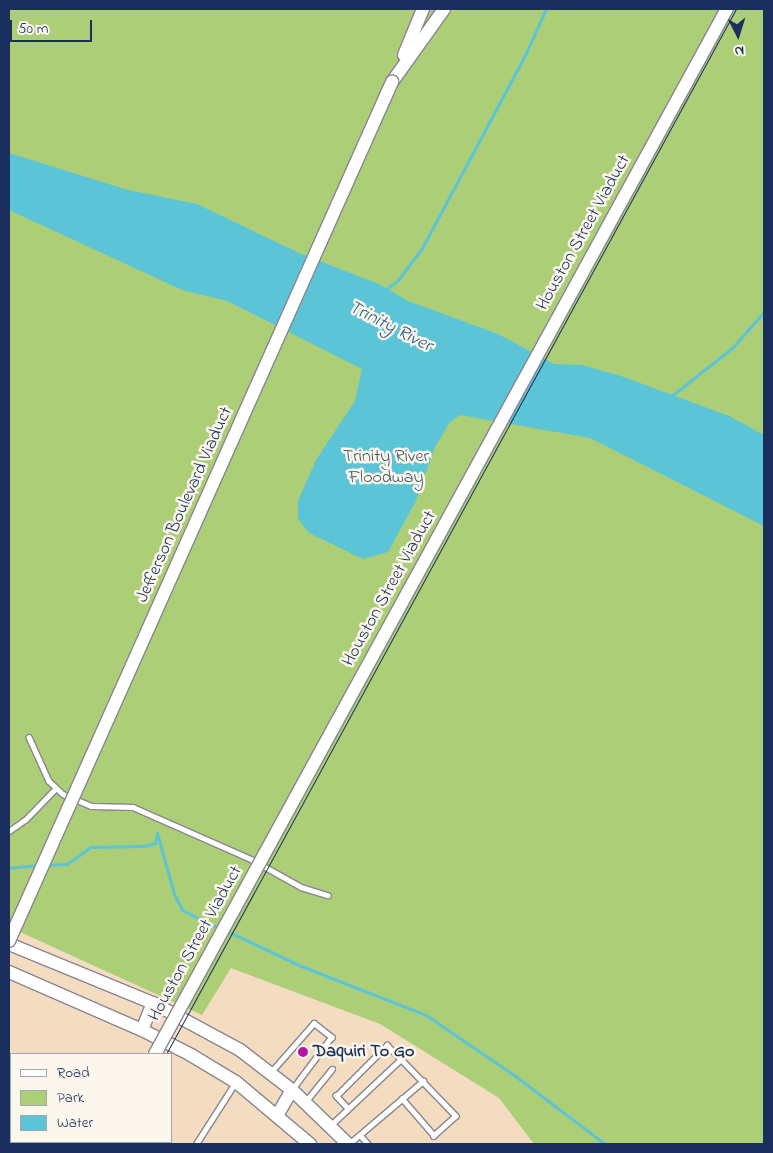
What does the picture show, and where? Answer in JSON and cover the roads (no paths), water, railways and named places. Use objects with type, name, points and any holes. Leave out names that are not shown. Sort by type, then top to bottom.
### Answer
[{"type":"main road","points":[[392,82],[423,9]]},
{"type":"main road","points":[[392,82],[444,9]]},
{"type":"main road","name":"Houston Street Viaduct","points":[[157,1053],[726,9]]},
{"type":"main road","name":"Jefferson Boulevard Viaduct","points":[[9,943],[392,82]]},
{"type":"main road","points":[[9,943],[33,956],[153,1003],[240,1050],[292,1090],[349,1144]]},
{"type":"main road","points":[[9,950],[33,956]]},
{"type":"main road","points":[[9,972],[142,1030],[236,1082],[278,1114],[303,1142]]},
{"type":"main road","points":[[142,1030],[153,1003]]},
{"type":"main road","points":[[278,1114],[292,1090]]},
{"type":"lane","points":[[29,738],[55,789],[91,806],[133,808],[250,859],[301,887],[328,895]]},
{"type":"lane","points":[[9,831],[25,820],[55,789]]},
{"type":"lane","points":[[271,1072],[314,1023],[332,1037],[292,1090]]},
{"type":"lane","points":[[348,1109],[336,1096],[388,1045],[456,1116],[434,1136],[402,1099]]},
{"type":"lane","points":[[330,1126],[401,1059]]},
{"type":"lane","points":[[305,1102],[332,1069]]},
{"type":"lane","points":[[349,1144],[423,1081]]},
{"type":"lane","points":[[196,1144],[236,1082]]},
{"type":"lane","points":[[360,1134],[368,1144]]},
{"type":"water","name":"Trinity River","points":[[9,153],[128,190],[197,204],[299,253],[381,285],[408,301],[498,334],[554,364],[582,365],[621,376],[729,416],[764,435],[764,526],[590,438],[460,415],[450,422],[435,447],[415,503],[388,552],[363,559],[309,533],[298,519],[298,501],[316,460],[355,401],[362,369],[227,301],[182,290],[9,210]]},
{"type":"waterway","points":[[384,291],[398,280],[421,250],[526,53],[546,9]]},
{"type":"waterway","points":[[670,397],[732,348],[764,312]]},
{"type":"waterway","points":[[157,833],[174,894],[182,910],[221,929]]},
{"type":"waterway","points":[[46,865],[67,864],[90,847],[144,846],[155,843],[157,834]]},
{"type":"waterway","points":[[9,868],[40,865]]},
{"type":"waterway","points":[[227,931],[301,966],[426,1015],[514,1075],[605,1144]]},
{"type":"tram line","points":[[167,1053],[736,9]]},
{"type":"place","name":"Daquiri To Go","points":[[303,1052]]},
{"type":"park label","name":"Trinity River Floodway","points":[[386,468]]}]
